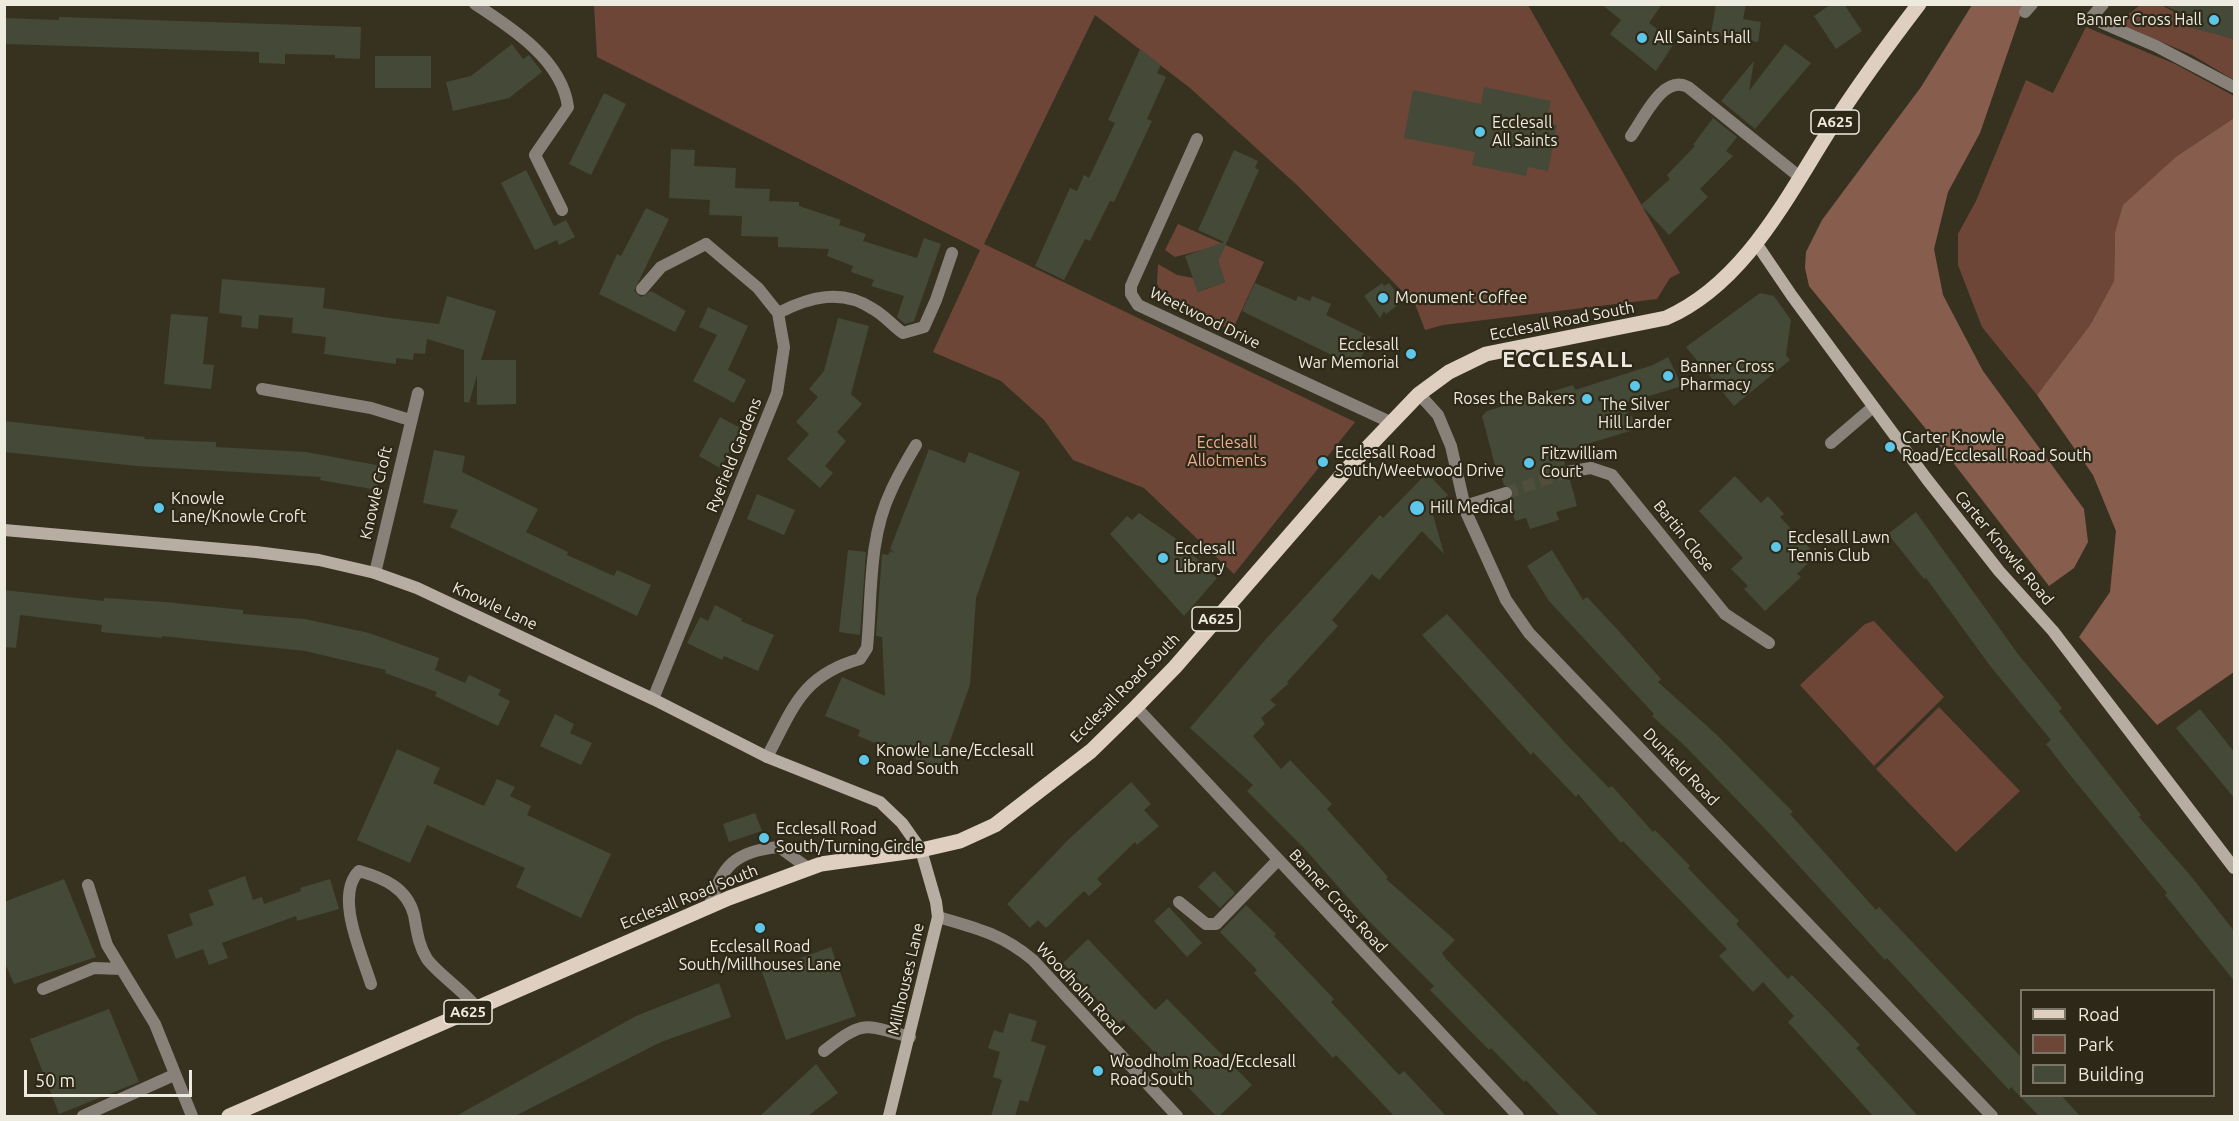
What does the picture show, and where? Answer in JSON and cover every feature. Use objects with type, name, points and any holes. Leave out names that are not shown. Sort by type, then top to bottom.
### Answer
[{"type":"main road","name":"Ecclesall Road South","points":[[229,1116],[597,954],[808,868],[837,861],[921,850],[960,841],[995,825],[1091,751],[1136,707],[1175,667],[1389,422],[1419,394],[1449,372],[1486,354],[1636,325],[1686,309],[1724,278],[1756,243],[1801,178],[1838,117],[1919,4]]},
{"type":"street","points":[[475,4],[519,32],[545,61],[566,93],[568,107],[535,155],[562,210]]},
{"type":"street","points":[[2103,4],[2091,18],[2156,46],[2235,87]]},
{"type":"street","points":[[1631,136],[1667,87],[1680,83],[1801,178]]},
{"type":"street","name":"Weetwood Drive","points":[[1197,139],[1131,286],[1131,294],[1138,305],[1389,422]]},
{"type":"street","name":"Carter Knowle Road","points":[[1756,243],[1873,407],[1992,561],[2059,639],[2235,868]]},
{"type":"street","name":"Ryefield Gardens","points":[[642,289],[661,267],[706,244],[758,288],[778,313],[784,347],[777,393],[653,699]]},
{"type":"street","points":[[778,313],[802,301],[829,295],[854,300],[874,309],[903,333],[924,327],[952,254]]},
{"type":"street","points":[[262,389],[371,408],[410,420]]},
{"type":"street","name":"Knowle Croft","points":[[375,573],[417,393]]},
{"type":"street","name":"Dunkeld Road","points":[[1419,394],[1438,415],[1451,446],[1465,506],[1506,600],[1529,633],[1992,1116]]},
{"type":"street","points":[[1831,443],[1873,407]]},
{"type":"street","points":[[767,757],[793,707],[818,677],[839,665],[860,659],[867,648],[873,558],[880,526],[890,492],[916,446]]},
{"type":"street","name":"Bartin Close","points":[[1567,472],[1591,468],[1612,475],[1725,614],[1769,643]]},
{"type":"street","points":[[1465,506],[1506,493]]},
{"type":"street","name":"Knowle Lane","points":[[4,530],[256,552],[319,560],[375,573],[459,606],[653,699],[767,757],[880,802],[902,822],[921,850]]},
{"type":"street","name":"Banner Cross Road","points":[[1136,707],[1277,861],[1518,1116]]},
{"type":"street","points":[[709,908],[714,889],[730,864],[754,849],[779,847],[808,868]]},
{"type":"street","name":"Millhouses Lane","points":[[889,1116],[938,917],[921,850]]},
{"type":"street","points":[[1179,902],[1206,924],[1216,924],[1277,861]]},
{"type":"street","points":[[371,984],[351,919],[348,896],[351,880],[359,871],[387,881],[406,895],[414,915],[416,938],[429,961],[468,996],[477,1008]]},
{"type":"street","points":[[88,885],[107,945],[155,1024],[192,1116]]},
{"type":"street","name":"Woodholm Road","points":[[938,917],[990,932],[1013,943],[1033,960],[1177,1116]]},
{"type":"street","points":[[43,989],[94,968],[121,969]]},
{"type":"street","points":[[824,1051],[859,1027],[874,1027],[910,1037]]},
{"type":"street","points":[[83,1116],[174,1075]]},
{"type":"green space","name":"Ecclesall Allotments","points":[[594,5],[1528,5],[1680,273],[1670,278],[1657,299],[1443,325],[1425,330],[1415,304],[1298,186],[1190,88],[1095,15],[984,244],[1355,422],[1234,574],[1144,488],[1073,460],[1044,420],[1001,381],[933,352],[980,250],[597,57]]},
{"type":"green space","points":[[2140,5],[2161,5],[2193,22],[2192,27],[2234,39],[2234,80],[2192,55],[2118,23]]},
{"type":"green space","points":[[2086,27],[2175,64],[2234,96],[2234,118],[2177,156],[2115,233],[2114,281],[2090,325],[2037,395],[1982,327],[1958,265],[1958,234],[1976,201],[2026,80],[2053,93]]},
{"type":"green space","points":[[1178,224],[1264,262],[1232,331],[1164,297],[1157,284],[1158,264],[1177,275],[1193,278],[1198,292],[1225,282],[1213,247],[1175,257],[1165,250]]},
{"type":"green space","points":[[1874,621],[1944,697],[1874,766],[1800,685],[1865,624]]},
{"type":"green space","points":[[1939,707],[2020,791],[1956,852],[1876,769]]},
{"type":"shaded area","points":[[1972,5],[2024,5],[1980,133],[1948,192],[1934,249],[1943,295],[1983,371],[2084,509],[2088,542],[2074,568],[2049,586],[1948,456],[1809,286],[1805,268],[1806,252],[1822,220],[1921,87]]},
{"type":"shaded area","points":[[2234,118],[2234,672],[2157,725],[2079,637],[2110,592],[2116,531],[2093,475],[2037,395],[2090,325],[2114,281],[2115,233],[2123,205],[2177,156]]},
{"type":"building","name":"All Saints Hall","points":[[1601,4],[1662,4],[1649,23],[1675,42],[1656,71],[1610,34],[1621,20]]},
{"type":"building","points":[[1716,4],[1746,4],[1743,19],[1761,22],[1758,42],[1711,34]]},
{"type":"building","points":[[1831,4],[1844,4],[1862,31],[1836,49],[1814,16]]},
{"type":"building","name":"Banner Cross Hall","points":[[2162,4],[2235,4],[2235,39],[2191,28],[2194,20]]},
{"type":"building","points":[[59,17],[361,27],[360,59],[335,58],[335,55],[285,54],[285,64],[259,63],[259,52],[4,44],[4,18],[59,20]]},
{"type":"building","points":[[512,44],[523,59],[529,55],[542,72],[509,98],[453,111],[446,82],[471,76]]},
{"type":"building","points":[[1785,44],[1811,63],[1755,129],[1721,101],[1754,61],[1749,91]]},
{"type":"building","points":[[1140,49],[1161,65],[1157,73],[1166,77],[1147,119],[1152,121],[1114,202],[1110,201],[1090,241],[1085,239],[1064,280],[1035,266],[1070,188],[1077,191],[1084,175],[1089,178],[1115,123],[1108,120]]},
{"type":"building","points":[[375,56],[431,56],[431,88],[375,88]]},
{"type":"building","name":"Ecclesall All Saints","points":[[1484,87],[1551,101],[1546,123],[1557,125],[1548,171],[1528,167],[1526,176],[1472,165],[1475,152],[1404,138],[1413,90],[1481,104]]},
{"type":"building","points":[[604,93],[626,104],[591,175],[569,164]]},
{"type":"building","points":[[1713,118],[1737,137],[1726,151],[1733,156],[1700,189],[1708,197],[1669,235],[1641,205],[1670,179],[1667,175],[1695,146],[1693,145]]},
{"type":"building","points":[[671,149],[695,150],[694,166],[736,168],[735,188],[770,189],[769,201],[799,202],[799,206],[841,220],[839,225],[866,234],[863,241],[917,258],[924,238],[941,244],[914,321],[905,324],[897,317],[904,296],[871,286],[874,280],[851,272],[853,266],[827,256],[829,249],[778,247],[778,237],[741,236],[742,216],[709,215],[710,200],[669,198]]},
{"type":"building","points":[[1234,150],[1258,161],[1255,168],[1259,170],[1218,262],[1225,282],[1198,292],[1185,256],[1224,242],[1198,230]]},
{"type":"building","points":[[526,170],[554,226],[566,220],[575,237],[559,245],[557,240],[535,250],[501,183]]},
{"type":"building","points":[[646,208],[669,219],[634,291],[641,297],[651,291],[686,311],[675,332],[599,294],[617,254],[621,256]]},
{"type":"building","points":[[222,279],[325,288],[323,308],[439,324],[447,296],[496,311],[481,360],[516,360],[516,404],[477,405],[477,375],[469,403],[464,402],[464,350],[427,339],[425,354],[414,353],[413,360],[396,358],[396,364],[324,354],[326,337],[292,333],[293,318],[259,315],[258,329],[241,327],[242,316],[219,313]]},
{"type":"building","points":[[1255,283],[1296,301],[1298,296],[1310,301],[1312,296],[1331,304],[1326,315],[1371,337],[1356,367],[1242,311]]},
{"type":"building","name":"Monument Coffee","points":[[1382,283],[1384,286],[1389,283],[1403,301],[1386,314],[1384,311],[1380,318],[1364,296]]},
{"type":"building","points":[[1760,293],[1774,296],[1791,320],[1786,355],[1790,360],[1734,406],[1686,347]]},
{"type":"building","points":[[708,307],[748,326],[728,370],[746,380],[734,403],[693,381],[717,335],[699,327]]},
{"type":"building","points":[[171,314],[208,317],[203,364],[214,365],[211,389],[164,384]]},
{"type":"building","points":[[838,318],[869,326],[851,394],[862,404],[837,432],[846,441],[825,466],[833,473],[820,488],[787,459],[809,434],[796,422],[818,397],[809,389],[824,371]]},
{"type":"building","name":"Fitzwilliam Court","points":[[1668,357],[1682,386],[1619,405],[1643,427],[1561,452],[1565,464],[1559,474],[1564,479],[1570,480],[1577,506],[1556,512],[1559,520],[1530,529],[1526,518],[1515,521],[1509,501],[1514,495],[1514,490],[1504,485],[1500,472],[1497,473],[1482,416],[1487,411],[1573,385],[1575,390],[1653,365]]},
{"type":"building","points":[[720,417],[742,429],[720,468],[699,456]]},
{"type":"building","points":[[4,421],[145,437],[144,439],[216,442],[216,447],[306,452],[382,466],[377,490],[320,480],[321,477],[137,466],[4,452]]},
{"type":"building","points":[[929,449],[965,463],[969,452],[1020,472],[976,598],[970,685],[940,769],[858,736],[860,730],[825,716],[842,677],[885,696],[882,637],[876,636],[882,554],[888,555],[890,551],[895,553],[890,549]]},
{"type":"building","points":[[434,450],[465,456],[462,472],[538,509],[526,532],[568,552],[567,555],[614,576],[617,570],[651,585],[637,616],[450,527],[458,510],[423,503]]},
{"type":"building","points":[[1427,473],[1448,495],[1432,511],[1444,554],[1422,531],[1379,580],[1372,574],[1332,620],[1338,626],[1287,682],[1289,683],[1270,700],[1276,705],[1261,718],[1265,724],[1253,736],[1281,769],[1290,760],[1332,804],[1327,809],[1388,877],[1386,879],[1455,940],[1442,953],[1446,959],[1599,1116],[1560,1116],[1526,1080],[1524,1082],[1491,1048],[1489,1050],[1430,990],[1434,986],[1366,918],[1304,848],[1247,791],[1253,785],[1190,728],[1266,639],[1380,515],[1383,518]]},
{"type":"building","name":"Ecclesall Lawn Tennis Club","points":[[1735,476],[1761,503],[1768,496],[1784,514],[1780,517],[1816,555],[1797,574],[1801,577],[1765,611],[1744,589],[1748,586],[1731,569],[1743,558],[1699,511]]},
{"type":"building","points":[[757,494],[795,510],[784,535],[747,519]]},
{"type":"building","points":[[1916,512],[2018,654],[2062,708],[2059,711],[2141,815],[2139,817],[2190,875],[2235,932],[2235,982],[2165,895],[2167,893],[2070,775],[2046,744],[2051,740],[1991,667],[1926,578],[1924,579],[1888,534]]},
{"type":"building","name":"Ecclesall Library","points":[[1139,513],[1175,538],[1217,578],[1184,616],[1110,534],[1127,516],[1132,520]]},
{"type":"building","points":[[848,550],[866,552],[860,635],[839,632]]},
{"type":"building","points":[[1552,550],[1583,600],[1587,597],[1617,629],[1661,679],[1658,682],[1717,735],[1793,812],[1790,814],[1876,910],[1879,907],[2020,1056],[2020,1096],[2011,1087],[2009,1090],[1887,958],[1885,960],[1767,831],[1685,746],[1652,716],[1654,714],[1549,601],[1527,566]]},
{"type":"building","points":[[4,590],[104,601],[104,598],[243,610],[243,614],[305,619],[369,633],[439,658],[435,670],[465,683],[469,675],[501,690],[498,695],[510,701],[498,726],[435,696],[437,692],[385,673],[386,670],[305,651],[101,632],[102,625],[20,615],[16,648],[4,647]]},
{"type":"building","points":[[715,605],[742,619],[741,621],[774,635],[758,671],[724,656],[722,660],[687,643],[700,617],[708,621]]},
{"type":"building","points":[[1447,614],[1568,746],[1609,788],[1612,786],[1653,832],[1655,830],[1690,866],[1688,868],[1739,921],[1736,924],[1788,979],[1792,975],[1860,1045],[1856,1048],[1918,1116],[1873,1116],[1788,1022],[1794,1016],[1763,982],[1753,992],[1719,956],[1727,949],[1623,841],[1621,843],[1578,794],[1576,797],[1533,752],[1531,755],[1422,635]]},
{"type":"building","points":[[2200,709],[2235,753],[2235,799],[2176,728]]},
{"type":"building","points":[[555,714],[574,724],[570,733],[592,743],[581,765],[540,746]]},
{"type":"building","points":[[397,749],[440,768],[433,783],[484,806],[497,779],[515,787],[510,796],[531,806],[527,815],[611,854],[581,918],[516,887],[525,868],[427,825],[410,863],[357,840]]},
{"type":"building","points":[[1131,782],[1151,804],[1144,810],[1159,826],[1137,845],[1135,842],[1097,879],[1102,884],[1089,896],[1084,891],[1046,928],[1038,920],[1030,928],[1007,904],[1068,840]]},
{"type":"building","points":[[755,813],[762,831],[729,842],[723,824]]},
{"type":"building","points":[[1214,871],[1235,893],[1220,908],[1198,887]]},
{"type":"building","points":[[245,876],[253,900],[262,897],[264,904],[301,891],[300,888],[330,879],[339,909],[297,921],[296,916],[222,943],[228,958],[209,965],[203,949],[176,959],[167,935],[193,925],[189,914],[214,905],[208,890]]},
{"type":"building","points":[[64,879],[96,957],[14,984],[4,961],[4,902]]},
{"type":"building","points":[[1246,905],[1276,934],[1274,936],[1334,999],[1331,1002],[1399,1075],[1404,1071],[1446,1116],[1394,1116],[1336,1055],[1333,1058],[1254,973],[1257,970],[1220,932]]},
{"type":"building","points":[[1169,907],[1202,943],[1187,957],[1154,921]]},
{"type":"building","points":[[1088,939],[1155,1010],[1167,999],[1252,1085],[1219,1116],[1216,1116],[1123,1020],[1119,1023],[1063,963]]},
{"type":"building","points":[[831,947],[856,1016],[786,1040],[762,972]]},
{"type":"building","points":[[719,983],[731,1017],[661,1042],[515,1116],[456,1116],[636,1016]]},
{"type":"building","points":[[109,1009],[139,1082],[59,1114],[30,1039]]},
{"type":"building","points":[[1009,1013],[1037,1021],[1031,1041],[1046,1046],[1028,1102],[1020,1100],[1015,1116],[991,1116],[1002,1080],[993,1077],[1000,1052],[988,1048],[994,1030],[1003,1033]]},
{"type":"building","points":[[816,1064],[838,1093],[808,1116],[760,1116]]},
{"type":"building","points":[[2021,1097],[2063,1097],[2080,1116],[2039,1116]]},
{"type":"tunnel","points":[[1506,493],[1567,472]]},
{"type":"place","name":"Banner Cross Hall","points":[[2214,20]]},
{"type":"place","name":"All Saints Hall","points":[[1642,38]]},
{"type":"place","name":"Ecclesall All Saints","points":[[1480,132]]},
{"type":"place","name":"Monument Coffee","points":[[1383,298]]},
{"type":"place","name":"Ecclesall War Memorial","points":[[1411,354]]},
{"type":"place","name":"Banner Cross Pharmacy","points":[[1668,376]]},
{"type":"place","name":"The Silver Hill Larder","points":[[1635,386]]},
{"type":"place","name":"Roses the Bakers","points":[[1587,399]]},
{"type":"place","name":"Carter Knowle Road/Ecclesall Road South","points":[[1890,447]]},
{"type":"place","name":"Ecclesall Road South/Weetwood Drive","points":[[1323,462]]},
{"type":"place","name":"Fitzwilliam Court","points":[[1529,463]]},
{"type":"place","name":"Knowle Lane/Knowle Croft","points":[[159,508]]},
{"type":"place","name":"Hill Medical","points":[[1417,508]]},
{"type":"place","name":"Ecclesall Lawn Tennis Club","points":[[1776,547]]},
{"type":"place","name":"Ecclesall Library","points":[[1163,558]]},
{"type":"place","name":"Knowle Lane/Ecclesall Road South","points":[[864,760]]},
{"type":"place","name":"Ecclesall Road South/Turning Circle","points":[[764,838]]},
{"type":"place","name":"Ecclesall Road South/Millhouses Lane","points":[[760,928]]},
{"type":"place","name":"Woodholm Road/Ecclesall Road South","points":[[1098,1071]]},
{"type":"district","name":"ECCLESALL","points":[[1568,360]]}]
